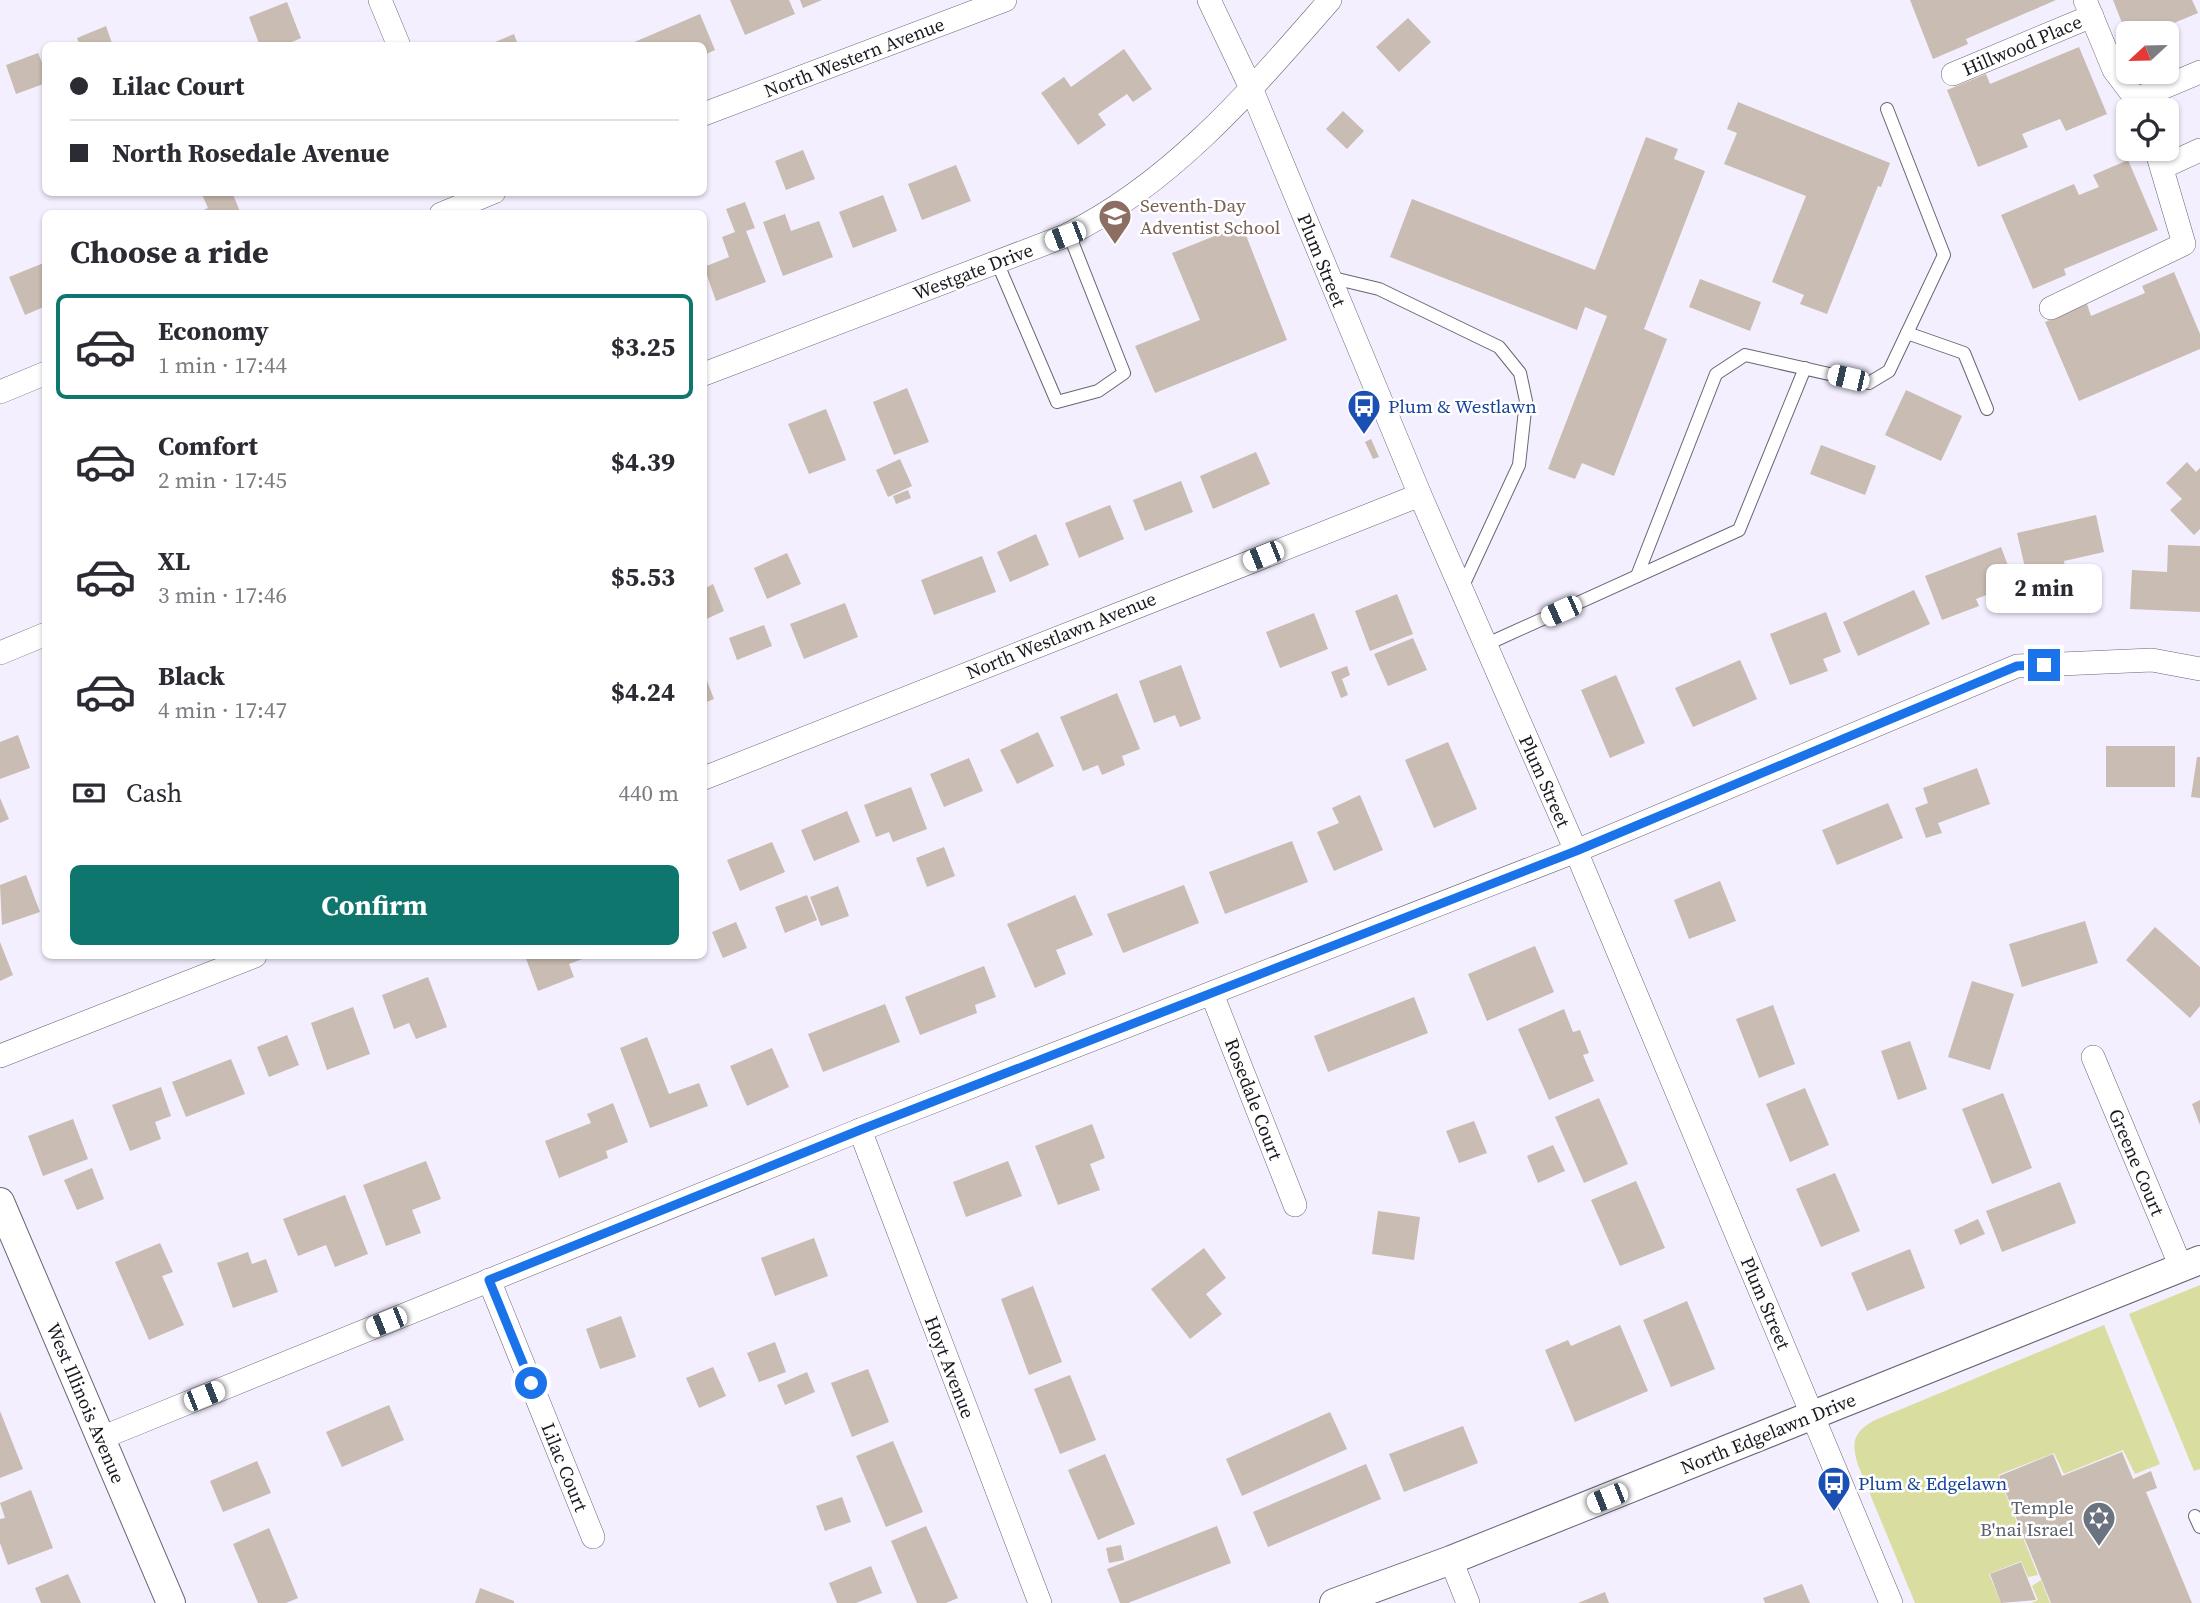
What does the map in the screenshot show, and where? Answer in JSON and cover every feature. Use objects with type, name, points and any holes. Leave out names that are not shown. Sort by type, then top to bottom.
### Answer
[{"type":"street","points":[[380,0],[397,42]]},
{"type":"street","name":"North Western Avenue","points":[[707,113],[1005,0]]},
{"type":"street","name":"Plum Street","points":[[1209,0],[1251,88],[1420,495],[1576,851],[1891,1603]]},
{"type":"street","name":"Westgate Drive","points":[[707,373],[1069,234],[1114,210],[1164,171],[1251,88],[1330,0]]},
{"type":"street","points":[[2088,8],[2114,70],[2133,98]]},
{"type":"street","name":"Hillwood Place","points":[[1953,74],[2088,8]]},
{"type":"street","points":[[2151,98],[2200,72]]},
{"type":"street","points":[[2179,154],[2200,149]]},
{"type":"street","points":[[2051,308],[2184,244],[2160,161]]},
{"type":"street","points":[[446,210],[463,198]]},
{"type":"street","points":[[0,392],[42,375]]},
{"type":"street","name":"North Westlawn Avenue","points":[[707,777],[1420,495]]},
{"type":"street","points":[[0,653],[42,637]]},
{"type":"street","points":[[101,1438],[860,1130],[1576,851],[2017,666],[2152,660],[2200,668]]},
{"type":"street","points":[[0,1056],[247,959]]},
{"type":"street","name":"Rosedale Court","points":[[1213,994],[1295,1205]]},
{"type":"street","name":"Greene Court","points":[[2093,1057],[2190,1264]]},
{"type":"street","name":"Hoyt Avenue","points":[[860,1130],[1040,1603]]},
{"type":"street","name":"West Illinois Avenue","points":[[0,1202],[171,1603]]},
{"type":"street","name":"North Edgelawn Drive","points":[[1334,1603],[1451,1560],[2190,1264]]},
{"type":"street","name":"Lilac Court","points":[[489,1280],[593,1537]]},
{"type":"street","points":[[1451,1560],[1468,1603]]},
{"type":"lane","points":[[1637,576],[1716,374],[1745,355],[1869,383],[1889,371],[1944,255],[1887,109]]},
{"type":"lane","points":[[997,262],[1057,402],[1098,391],[1124,373],[1069,234]]},
{"type":"lane","points":[[1329,277],[1379,289],[1499,347],[1520,373],[1526,401],[1519,465],[1461,590]]},
{"type":"lane","points":[[1907,333],[1964,353],[1987,409]]},
{"type":"lane","points":[[1485,645],[1739,530],[1805,368]]},
{"type":"green space","points":[[2200,1285],[2200,1469],[2194,1471],[2129,1314]]},
{"type":"green space","points":[[2104,1325],[2160,1464],[2135,1474],[2123,1450],[2064,1474],[2054,1453],[1998,1475],[2038,1575],[2028,1577],[2021,1561],[1989,1574],[2001,1603],[1915,1603],[1858,1465],[1855,1444],[1858,1433],[1875,1420]]},
{"type":"green space","points":[[2041,1580],[2050,1603],[2031,1603],[2038,1600],[2032,1586]]},
{"type":"building","points":[[730,0],[789,0],[795,14],[745,35]]},
{"type":"building","points":[[800,0],[822,0],[803,8]]},
{"type":"building","points":[[1910,0],[2056,0],[1966,39],[1968,44],[1933,59]]},
{"type":"building","points":[[2113,0],[2192,0],[2198,13],[2179,21],[2121,21]]},
{"type":"building","points":[[287,2],[301,38],[292,42],[258,42],[249,17]]},
{"type":"building","points":[[700,14],[715,50],[707,54],[707,42],[634,42]]},
{"type":"building","points":[[1408,18],[1431,42],[1399,72],[1376,47]]},
{"type":"building","points":[[106,26],[112,42],[78,42],[77,38]]},
{"type":"building","points":[[514,34],[517,42],[495,42]]},
{"type":"building","points":[[2079,47],[2107,114],[2066,131],[2060,119],[2022,134],[2028,147],[1978,167],[1947,90],[1986,74],[1990,84]]},
{"type":"building","points":[[1124,49],[1152,89],[1133,102],[1127,94],[1098,114],[1106,125],[1078,145],[1041,93],[1064,77],[1071,87]]},
{"type":"building","points":[[38,53],[42,62],[42,84],[16,94],[6,65]]},
{"type":"building","points":[[1738,102],[1890,163],[1881,187],[1878,186],[1827,314],[1800,304],[1804,295],[1772,282],[1806,196],[1724,164],[1737,133],[1727,129]]},
{"type":"building","points":[[1343,111],[1364,131],[1347,149],[1326,129]]},
{"type":"building","points":[[1646,137],[1678,149],[1674,159],[1705,171],[1644,329],[1667,339],[1614,476],[1582,463],[1575,479],[1548,469],[1607,316],[1585,307],[1577,330],[1390,257],[1412,199],[1595,270]]},
{"type":"building","points":[[803,150],[815,179],[786,190],[775,161]]},
{"type":"building","points":[[2128,161],[2158,230],[2064,269],[2066,275],[2033,289],[2001,215],[2074,184],[2079,195],[2099,187],[2093,175]]},
{"type":"building","points":[[956,165],[971,201],[922,220],[908,184]]},
{"type":"building","points":[[883,195],[897,231],[853,248],[839,212]]},
{"type":"building","points":[[203,196],[234,196],[239,210],[204,210],[208,208]]},
{"type":"building","points":[[745,202],[755,228],[746,231],[766,282],[716,301],[707,276],[707,266],[729,257],[722,237],[735,232],[726,209]]},
{"type":"building","points":[[785,214],[791,231],[819,221],[833,257],[783,276],[763,222]]},
{"type":"building","points":[[1242,225],[1287,340],[1155,393],[1135,346],[1200,320],[1172,253]]},
{"type":"building","points":[[42,264],[42,308],[25,315],[9,277]]},
{"type":"building","points":[[2174,272],[2200,334],[2200,349],[2079,401],[2045,322],[2087,304],[2091,316],[2145,293],[2142,286]]},
{"type":"building","points":[[1700,279],[1761,302],[1750,331],[1689,307]]},
{"type":"building","points":[[907,388],[929,442],[894,455],[873,402]]},
{"type":"building","points":[[1906,390],[1962,416],[1941,461],[1885,435]]},
{"type":"building","points":[[826,409],[846,460],[809,474],[788,424]]},
{"type":"building","points":[[1371,439],[1379,457],[1373,459],[1365,442]]},
{"type":"building","points":[[1821,445],[1876,466],[1865,495],[1810,474]]},
{"type":"building","points":[[1256,452],[1270,484],[1213,509],[1200,476]]},
{"type":"building","points":[[900,459],[912,486],[888,497],[876,470]]},
{"type":"building","points":[[2187,462],[2196,472],[2200,468],[2200,529],[2194,535],[2170,510],[2182,499],[2166,483]]},
{"type":"building","points":[[1181,481],[1193,512],[1145,531],[1133,500]]},
{"type":"building","points":[[908,490],[911,498],[896,504],[893,496]]},
{"type":"building","points":[[1110,505],[1124,539],[1079,558],[1065,523]]},
{"type":"building","points":[[2096,515],[2104,552],[2064,561],[2069,585],[2031,594],[2017,533]]},
{"type":"building","points":[[1036,534],[1049,565],[1010,582],[997,552]]},
{"type":"building","points":[[2168,545],[2200,546],[2200,612],[2130,609],[2132,570],[2167,572]]},
{"type":"building","points":[[2001,547],[2015,584],[1976,599],[1979,606],[1942,620],[1925,576]]},
{"type":"building","points":[[787,553],[801,584],[767,599],[754,568]]},
{"type":"building","points":[[982,556],[996,592],[934,615],[921,580]]},
{"type":"building","points":[[713,584],[724,611],[707,619],[707,587]]},
{"type":"building","points":[[1914,590],[1930,624],[1858,656],[1843,622]]},
{"type":"building","points":[[1397,594],[1413,634],[1370,651],[1355,611]]},
{"type":"building","points":[[845,603],[858,637],[804,659],[790,624]]},
{"type":"building","points":[[1826,612],[1841,652],[1823,659],[1828,671],[1790,685],[1770,634]]},
{"type":"building","points":[[1314,613],[1328,649],[1280,668],[1266,632]]},
{"type":"building","points":[[764,625],[772,646],[737,660],[729,638]]},
{"type":"building","points":[[1413,638],[1427,670],[1388,686],[1374,654]]},
{"type":"building","points":[[1740,660],[1757,699],[1693,727],[1675,688]]},
{"type":"building","points":[[1181,665],[1201,719],[1180,727],[1175,715],[1154,723],[1139,681]]},
{"type":"building","points":[[1347,666],[1350,675],[1342,679],[1348,695],[1341,698],[1331,672]]},
{"type":"building","points":[[1616,675],[1645,743],[1610,758],[1581,690]]},
{"type":"building","points":[[707,681],[714,699],[707,702]]},
{"type":"building","points":[[1117,693],[1140,749],[1122,756],[1125,765],[1102,775],[1098,765],[1083,771],[1060,717]]},
{"type":"building","points":[[1038,732],[1054,766],[1017,784],[1000,750]]},
{"type":"building","points":[[18,735],[30,768],[0,779],[0,742]]},
{"type":"building","points":[[1448,742],[1477,809],[1434,828],[1405,760]]},
{"type":"building","points":[[2106,746],[2175,746],[2175,787],[2106,787]]},
{"type":"building","points":[[2197,757],[2200,757],[2200,798],[2191,797]]},
{"type":"building","points":[[969,758],[983,791],[944,807],[930,774]]},
{"type":"building","points":[[1977,768],[1990,804],[1938,823],[1942,833],[1926,838],[1915,808],[1928,803],[1923,788]]},
{"type":"building","points":[[911,787],[927,829],[893,842],[889,832],[876,837],[864,805]]},
{"type":"building","points":[[1360,795],[1383,850],[1334,871],[1317,832],[1339,823],[1332,808]]},
{"type":"building","points":[[0,798],[9,819],[0,823]]},
{"type":"building","points":[[1888,803],[1903,838],[1837,865],[1822,830]]},
{"type":"building","points":[[847,811],[860,842],[814,861],[801,830]]},
{"type":"building","points":[[1292,841],[1308,882],[1225,914],[1209,872]]},
{"type":"building","points":[[772,842],[785,872],[740,891],[727,860]]},
{"type":"building","points":[[944,847],[955,876],[927,887],[916,858]]},
{"type":"building","points":[[26,875],[40,912],[2,925],[0,885]]},
{"type":"building","points":[[1720,881],[1736,921],[1689,939],[1674,900]]},
{"type":"building","points":[[1184,885],[1199,923],[1123,953],[1107,914]]},
{"type":"building","points":[[838,886],[849,916],[821,926],[810,897]]},
{"type":"building","points":[[807,895],[817,920],[785,933],[775,907]]},
{"type":"building","points":[[1075,895],[1093,935],[1056,950],[1066,974],[1035,988],[1007,924]]},
{"type":"building","points":[[2085,921],[2098,963],[2022,987],[2009,944]]},
{"type":"building","points":[[736,922],[747,948],[723,958],[712,932]]},
{"type":"building","points":[[2155,927],[2200,967],[2200,1006],[2190,1018],[2126,960]]},
{"type":"building","points":[[0,942],[13,975],[0,981]]},
{"type":"building","points":[[1535,946],[1554,992],[1487,1021],[1468,974]]},
{"type":"building","points":[[526,959],[582,959],[569,964],[574,977],[538,991]]},
{"type":"building","points":[[984,966],[996,997],[975,1005],[977,1013],[920,1035],[905,997]]},
{"type":"building","points":[[428,977],[447,1027],[416,1039],[409,1023],[394,1029],[382,995]]},
{"type":"building","points":[[1972,981],[2014,994],[1990,1070],[1948,1057]]},
{"type":"building","points":[[1414,997],[1428,1033],[1328,1072],[1314,1036]]},
{"type":"building","points":[[885,1004],[900,1042],[823,1072],[808,1034]]},
{"type":"building","points":[[1773,1005],[1795,1064],[1759,1078],[1736,1019]]},
{"type":"building","points":[[353,1007],[370,1054],[327,1070],[311,1023]]},
{"type":"building","points":[[1564,1009],[1573,1032],[1580,1030],[1589,1053],[1583,1055],[1594,1081],[1549,1100],[1518,1029]]},
{"type":"building","points":[[287,1035],[299,1065],[269,1077],[257,1047]]},
{"type":"building","points":[[647,1037],[669,1094],[699,1083],[708,1106],[650,1128],[620,1048]]},
{"type":"building","points":[[1910,1041],[1927,1089],[1898,1100],[1881,1051]]},
{"type":"building","points":[[772,1048],[789,1087],[747,1106],[730,1066]]},
{"type":"building","points":[[231,1059],[245,1094],[186,1117],[172,1082]]},
{"type":"building","points":[[161,1087],[171,1116],[155,1122],[161,1139],[130,1151],[112,1105]]},
{"type":"building","points":[[1805,1088],[1829,1145],[1790,1162],[1766,1104]]},
{"type":"building","points":[[2003,1093],[2032,1168],[1992,1184],[1962,1109]]},
{"type":"building","points":[[1599,1098],[1628,1164],[1584,1183],[1555,1117]]},
{"type":"building","points":[[2200,1100],[2200,1125],[2192,1104]]},
{"type":"building","points":[[613,1103],[628,1142],[606,1151],[608,1158],[559,1178],[545,1141],[591,1123],[587,1114]]},
{"type":"building","points":[[73,1119],[88,1159],[43,1176],[28,1136]]},
{"type":"building","points":[[1474,1121],[1487,1153],[1459,1163],[1446,1131]]},
{"type":"building","points":[[1092,1124],[1105,1158],[1090,1164],[1100,1190],[1058,1205],[1035,1146]]},
{"type":"building","points":[[1553,1145],[1565,1171],[1538,1183],[1527,1156]]},
{"type":"building","points":[[426,1161],[441,1199],[412,1210],[421,1233],[386,1246],[363,1185]]},
{"type":"building","points":[[1008,1161],[1022,1196],[966,1217],[953,1182]]},
{"type":"building","points":[[92,1168],[104,1199],[77,1210],[64,1180]]},
{"type":"building","points":[[1835,1173],[1860,1231],[1821,1247],[1796,1189]]},
{"type":"building","points":[[1636,1181],[1665,1248],[1620,1266],[1591,1200]]},
{"type":"building","points":[[2060,1182],[2076,1223],[2002,1252],[1986,1211]]},
{"type":"building","points":[[345,1195],[368,1254],[335,1267],[326,1245],[298,1256],[283,1219]]},
{"type":"building","points":[[1378,1211],[1420,1217],[1414,1260],[1372,1254]]},
{"type":"building","points":[[1978,1219],[1985,1234],[1960,1245],[1954,1230]]},
{"type":"building","points":[[814,1238],[828,1276],[775,1296],[761,1258]]},
{"type":"building","points":[[160,1243],[173,1272],[162,1276],[184,1325],[149,1340],[115,1262]]},
{"type":"building","points":[[1204,1248],[1226,1278],[1206,1294],[1222,1314],[1190,1339],[1151,1289]]},
{"type":"building","points":[[1910,1249],[1925,1288],[1867,1311],[1851,1273]]},
{"type":"building","points":[[248,1252],[252,1264],[266,1259],[278,1292],[233,1308],[217,1263]]},
{"type":"building","points":[[1033,1286],[1062,1362],[1029,1375],[1001,1299]]},
{"type":"building","points":[[1687,1301],[1715,1369],[1671,1387],[1643,1320]]},
{"type":"building","points":[[621,1316],[636,1357],[600,1369],[586,1329]]},
{"type":"building","points":[[1620,1325],[1648,1391],[1575,1422],[1545,1350],[1568,1340],[1571,1346]]},
{"type":"building","points":[[775,1342],[786,1372],[759,1382],[747,1353]]},
{"type":"building","points":[[713,1367],[726,1396],[699,1408],[686,1378]]},
{"type":"building","points":[[868,1369],[889,1422],[852,1437],[831,1383]]},
{"type":"building","points":[[807,1372],[815,1392],[785,1405],[777,1385]]},
{"type":"building","points":[[1070,1375],[1096,1440],[1060,1454],[1034,1389]]},
{"type":"building","points":[[389,1405],[404,1440],[342,1467],[326,1432]]},
{"type":"building","points":[[0,1411],[23,1469],[0,1478]]},
{"type":"building","points":[[1330,1412],[1347,1449],[1242,1496],[1226,1459]]},
{"type":"building","points":[[1463,1426],[1478,1463],[1404,1492],[1389,1454]]},
{"type":"building","points":[[893,1441],[923,1512],[886,1527],[856,1456]]},
{"type":"building","name":"Temple B'nai Israel","points":[[2122,1452],[2133,1479],[2151,1471],[2157,1488],[2146,1492],[2192,1603],[2051,1603],[1999,1476],[2053,1454],[2062,1476]]},
{"type":"building","points":[[1105,1454],[1135,1524],[1098,1540],[1068,1470]]},
{"type":"building","points":[[257,1461],[271,1493],[223,1512],[210,1481]]},
{"type":"building","points":[[1366,1464],[1381,1499],[1268,1547],[1253,1512]]},
{"type":"building","points":[[31,1490],[53,1548],[8,1565],[0,1543],[0,1519],[5,1518],[0,1503]]},
{"type":"building","points":[[842,1497],[851,1522],[825,1531],[816,1506]]},
{"type":"building","points":[[926,1526],[958,1598],[946,1603],[917,1603],[891,1541]]},
{"type":"building","points":[[1217,1526],[1231,1563],[1128,1603],[1120,1603],[1107,1569]]},
{"type":"building","points":[[269,1528],[298,1598],[286,1603],[258,1603],[233,1544]]},
{"type":"building","points":[[1121,1545],[1124,1560],[1109,1563],[1106,1548]]},
{"type":"building","points":[[2021,1562],[2036,1600],[2001,1603],[1990,1574]]},
{"type":"building","points":[[871,1566],[882,1593],[856,1603],[837,1603],[829,1583]]},
{"type":"building","points":[[68,1574],[81,1603],[41,1603],[35,1588]]},
{"type":"building","points":[[1802,1584],[1810,1603],[1765,1603],[1763,1598]]},
{"type":"building","points":[[480,1588],[514,1601],[514,1603],[475,1603]]},
{"type":"building","points":[[1605,1592],[1609,1603],[1578,1603]]},
{"type":"place","name":"Seventh-Day Adventist School","points":[[1115,246]]},
{"type":"place","name":"Plum & Westlawn","points":[[1364,436]]},
{"type":"place","name":"Plum & Edgelawn","points":[[1834,1513]]},
{"type":"place","name":"Temple B'nai Israel","points":[[2099,1548]]},
{"type":"route","points":[[531,1383],[489,1280],[860,1130],[1576,851],[2017,666],[2044,665]]}]
